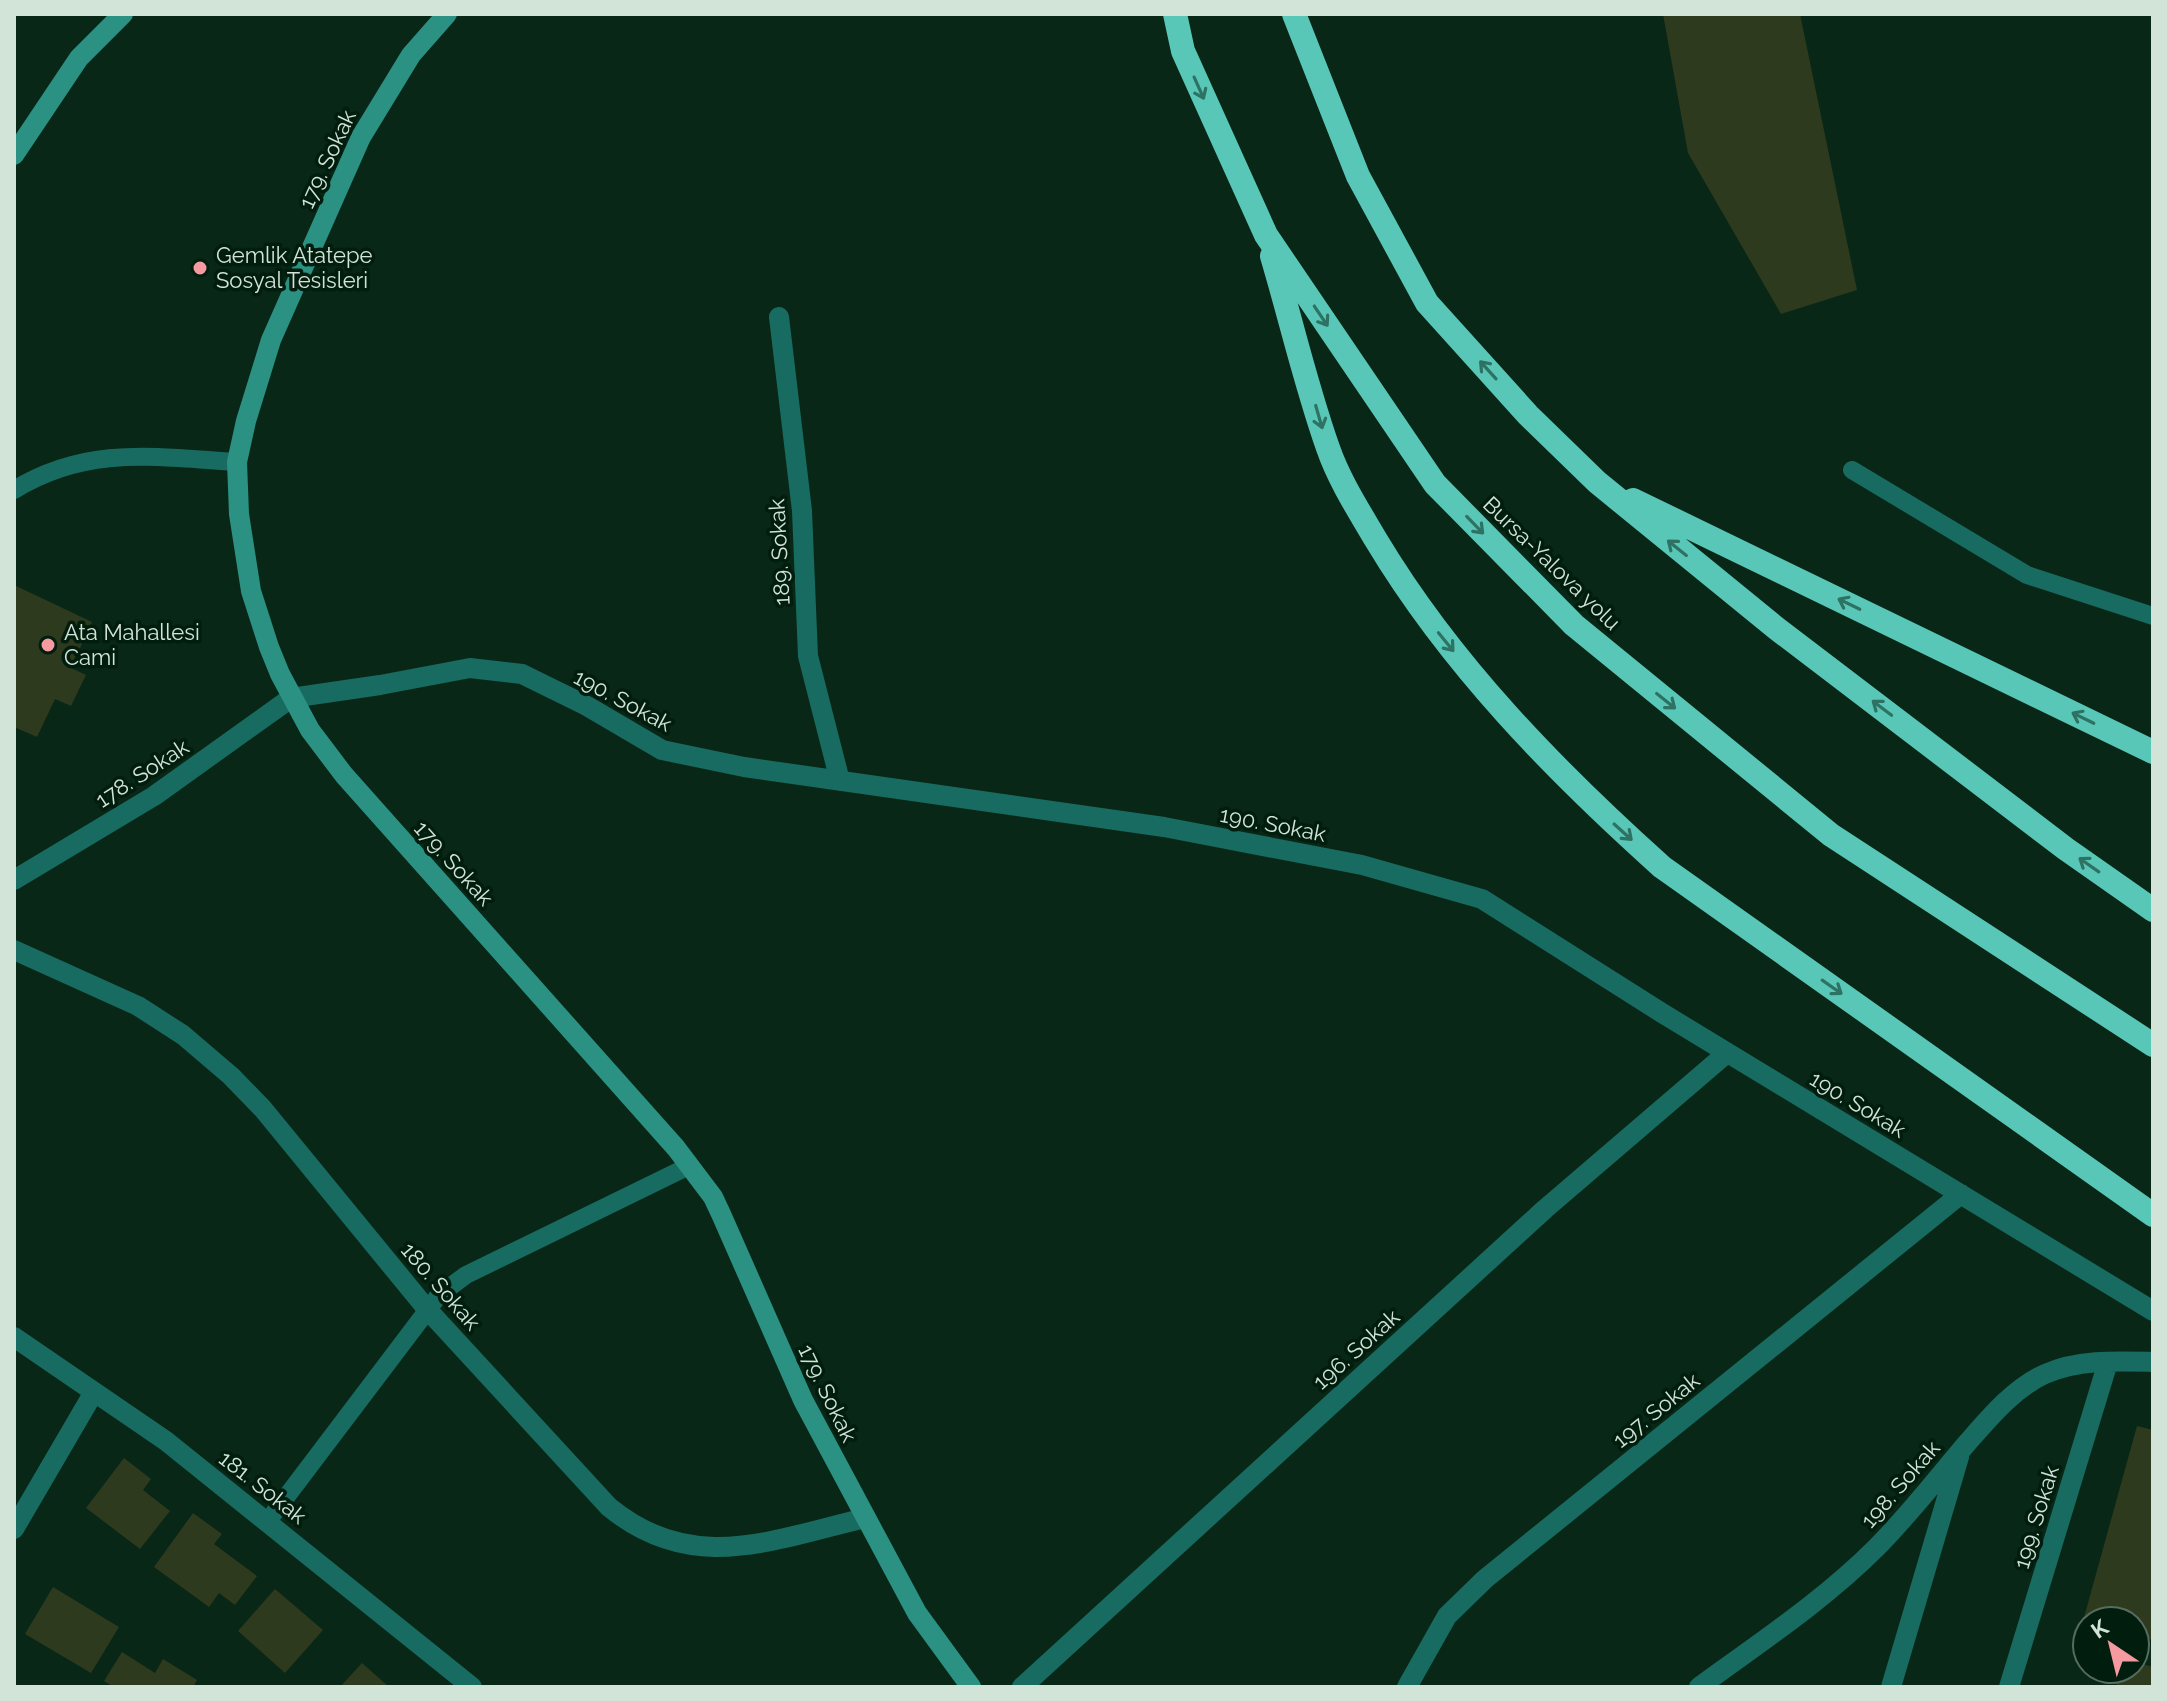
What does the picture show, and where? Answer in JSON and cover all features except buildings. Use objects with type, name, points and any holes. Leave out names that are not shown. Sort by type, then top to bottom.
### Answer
[{"type":"highway","name":"Bursa-Yalova yolu","points":[[1175,14],[1183,51],[1266,235],[1435,484],[1574,625],[1831,835],[2153,1045]]},
{"type":"highway","points":[[1294,14],[1358,176],[1427,303],[1528,415],[1597,482],[1776,628],[2066,849],[2153,910]]},
{"type":"highway","points":[[1266,235],[1329,451],[1362,516],[1439,635],[1531,741],[1594,806],[1662,867],[2153,1215]]},
{"type":"highway","points":[[1597,482],[2153,752]]},
{"type":"street","points":[[14,155],[79,58],[123,14]]},
{"type":"street","name":"179. Sokak","points":[[447,14],[411,55],[361,137],[271,340],[237,462],[239,514],[251,591],[269,647],[291,698],[310,730],[344,775],[689,1166],[721,1214],[803,1400],[917,1613],[971,1687]]},
{"type":"street","name":"189. Sokak","points":[[779,317],[802,511],[808,656],[840,781]]},
{"type":"street","name":"190. Sokak","points":[[291,698],[470,668],[522,674],[587,706],[662,750],[744,767],[1164,827],[1362,865],[1482,899],[1727,1053],[2153,1311]]},
{"type":"street","name":"178. Sokak","points":[[14,880],[154,796],[291,698]]},
{"type":"street","name":"180. Sokak","points":[[17,953],[138,1006],[205,1052],[263,1109],[426,1308],[609,1507],[671,1543],[727,1548],[866,1518]]},
{"type":"street","name":"196. Sokak","points":[[1022,1687],[1545,1209],[1727,1053]]},
{"type":"street","name":"197. Sokak","points":[[1407,1687],[1447,1616],[1485,1579],[1961,1194]]},
{"type":"street","name":"181. Sokak","points":[[14,1337],[166,1441],[472,1687]]},
{"type":"street","name":"199. Sokak","points":[[2009,1687],[2108,1362]]},
{"type":"street","name":"198. Sokak","points":[[1699,1687],[1826,1594],[1878,1547],[1991,1416],[2020,1388],[2045,1374],[2071,1365],[2153,1362]]},
{"type":"street","points":[[14,1529],[94,1392]]},
{"type":"street","points":[[1891,1687],[1961,1450]]},
{"type":"lane","points":[[14,490],[59,468],[105,457],[131,455],[237,462]]},
{"type":"lane","points":[[1852,470],[2027,575],[2153,616]]},
{"type":"lane","points":[[268,1521],[426,1308],[439,1295],[466,1275],[689,1166]]},
{"type":"place","name":"Gemlik Atatepe Sosyal Tesisleri","points":[[200,268]]},
{"type":"place","name":"Ata Mahallesi Cami","points":[[48,645]]}]
